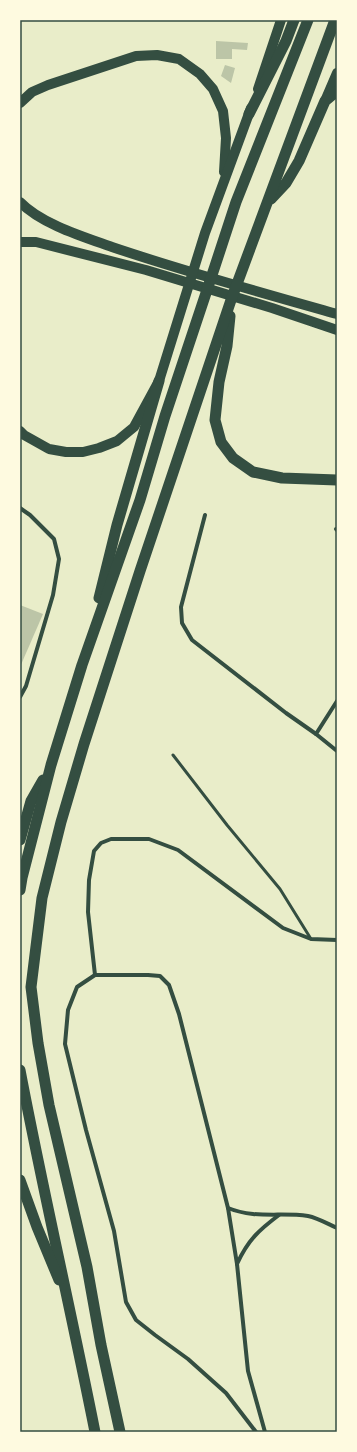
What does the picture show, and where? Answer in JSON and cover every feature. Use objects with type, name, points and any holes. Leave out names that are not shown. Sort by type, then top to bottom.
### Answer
[{"type":"highway","points":[[82,665],[117,525],[159,381],[205,233],[249,114],[281,20]]},
{"type":"highway","points":[[249,114],[286,41],[294,20]]},
{"type":"highway","points":[[20,890],[51,766],[82,665],[140,500],[165,416],[236,202],[308,20]]},
{"type":"highway","points":[[120,1432],[101,1345],[87,1267],[49,1105],[38,1043],[31,987],[42,898],[78,765],[140,571],[231,300],[335,20]]},
{"type":"highway","points":[[20,103],[32,92],[48,85],[136,56],[157,55],[179,60],[200,74],[213,89],[223,111],[226,138],[224,181]]},
{"type":"highway","points":[[266,204],[286,184],[299,161],[337,73]]},
{"type":"highway","points":[[326,101],[337,91]]},
{"type":"highway","points":[[20,202],[26,209],[45,220],[78,235],[146,259],[337,314]]},
{"type":"highway","points":[[20,242],[36,242],[146,270],[272,308],[337,330]]},
{"type":"highway","points":[[231,300],[230,325],[219,382],[215,420],[221,442],[233,458],[252,472],[282,478],[337,480]]},
{"type":"highway","points":[[20,431],[24,435],[48,449],[66,452],[83,452],[99,448],[117,441],[134,428],[159,381]]},
{"type":"highway","points":[[20,840],[31,801],[51,766]]},
{"type":"highway","points":[[20,1070],[95,1432]]},
{"type":"highway","points":[[20,1180],[37,1227],[70,1308]]},
{"type":"street","points":[[20,508],[30,515],[54,539],[59,559],[54,595],[26,686],[20,698]]},
{"type":"street","points":[[205,515],[181,607],[182,623],[192,640],[337,751]]},
{"type":"street","points":[[316,734],[337,700]]},
{"type":"street","points":[[95,975],[89,920],[89,880],[94,851],[100,843],[111,839],[149,839],[178,850],[283,928],[312,940],[337,940]]},
{"type":"street","points":[[256,1432],[226,1392],[188,1359],[155,1336],[136,1320],[126,1302],[114,1231],[86,1130],[65,1044],[68,1010],[77,987],[95,975],[160,976],[169,985],[179,1014],[228,1208],[237,1264],[248,1371],[265,1432]]},
{"type":"street","points":[[228,1208],[239,1213],[253,1215],[309,1216],[337,1228]]},
{"type":"street","points":[[237,1264],[244,1249],[260,1229],[279,1215]]},
{"type":"lane","points":[[173,755],[227,825],[280,889],[312,940]]},
{"type":"building","points":[[216,41],[248,43],[247,50],[232,49],[232,59],[216,59]]},
{"type":"building","points":[[225,65],[235,68],[231,83],[221,76]]},
{"type":"building","points":[[20,605],[43,614],[20,667]]}]
